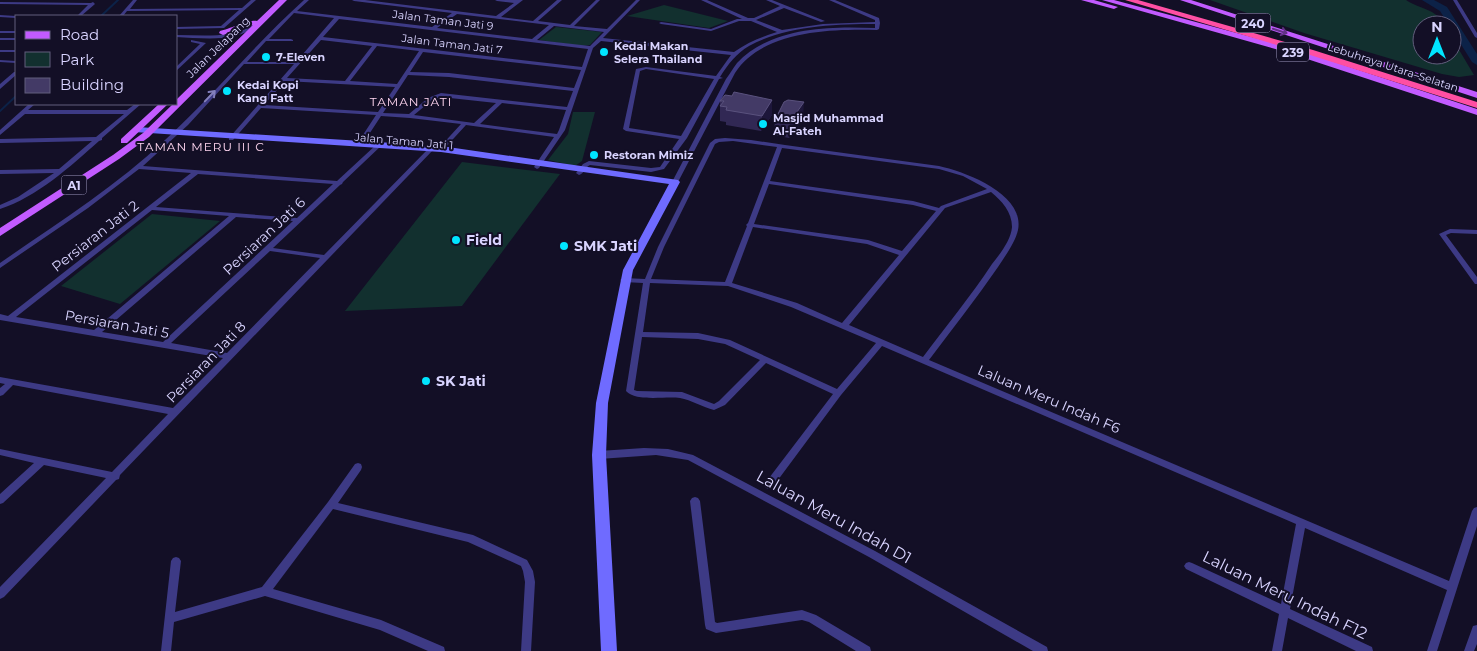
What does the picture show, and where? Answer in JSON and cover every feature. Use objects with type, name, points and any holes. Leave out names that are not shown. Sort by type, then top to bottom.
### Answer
[{"type":"highway","name":"Lebuhraya Utara–Selatan","points":[[1130,0],[1310,52],[1477,104]]},
{"type":"highway","name":"Lebuhraya Utara–Selatan","points":[[1143,0],[1365,65],[1477,104]]},
{"type":"main road","name":"Jalan Jelapang","points":[[178,91],[227,38],[244,33],[275,3],[283,0]]},
{"type":"main road","points":[[1085,0],[1179,22],[1408,89]]},
{"type":"main road","name":"239","points":[[1106,0],[1280,48],[1477,112]]},
{"type":"main road","name":"240","points":[[1184,0],[1477,96]]},
{"type":"main road","name":"Jalan Jelapang","points":[[178,97],[275,3]]},
{"type":"main road","points":[[227,38],[239,29],[254,22]]},
{"type":"main road","name":"Jalan Jelapang","points":[[0,226],[141,133],[163,105]]},
{"type":"main road","name":"Jalan Jelapang","points":[[0,233],[116,157],[170,105]]},
{"type":"street","points":[[122,15],[136,0]]},
{"type":"street","points":[[178,28],[222,27],[254,0]]},
{"type":"street","points":[[0,266],[138,168],[307,0]]},
{"type":"street","points":[[354,0],[379,1],[608,31]]},
{"type":"street","points":[[497,0],[519,1]]},
{"type":"street","points":[[534,22],[560,0]]},
{"type":"street","points":[[571,26],[598,0]]},
{"type":"street","points":[[539,165],[559,136],[591,48],[637,0]]},
{"type":"street","points":[[702,0],[747,19],[755,19],[784,6]]},
{"type":"street","points":[[768,0],[823,21]]},
{"type":"street","points":[[831,0],[877,18],[878,26]]},
{"type":"street","points":[[1455,0],[1477,37]]},
{"type":"street","points":[[498,17],[519,1]]},
{"type":"street","points":[[0,2],[95,2]]},
{"type":"street","points":[[80,15],[95,2]]},
{"type":"street","points":[[126,10],[243,9]]},
{"type":"street","name":"Jalan Taman Jati 9","points":[[293,12],[591,48]]},
{"type":"street","points":[[434,29],[457,12]]},
{"type":"street","points":[[0,16],[15,16]]},
{"type":"street","points":[[0,20],[7,16]]},
{"type":"street","points":[[233,137],[338,17]]},
{"type":"street","points":[[661,23],[711,30],[740,20],[752,20],[782,32]]},
{"type":"street","points":[[606,169],[658,170],[662,168],[684,138],[717,77],[734,54],[755,42],[782,32],[839,23],[878,26]]},
{"type":"street","points":[[533,41],[553,24]]},
{"type":"street","points":[[608,651],[599,455],[602,404],[624,280],[628,270],[729,79],[739,64],[750,54],[777,41],[819,31],[878,26]]},
{"type":"street","points":[[0,27],[15,28]]},
{"type":"street","points":[[0,33],[15,33]]},
{"type":"street","points":[[178,34],[227,38],[244,33]]},
{"type":"street","name":"Jalan Taman Jati 7","points":[[319,38],[582,69]]},
{"type":"street","points":[[0,39],[15,39]]},
{"type":"street","points":[[599,39],[734,54]]},
{"type":"street","points":[[266,40],[291,40]]},
{"type":"street","points":[[178,41],[200,41],[204,43],[178,68]]},
{"type":"street","points":[[346,83],[375,45]]},
{"type":"street","points":[[360,144],[422,50]]},
{"type":"street","points":[[0,51],[15,51]]},
{"type":"street","points":[[0,61],[15,62]]},
{"type":"street","points":[[178,63],[184,63]]},
{"type":"street","points":[[242,63],[297,63]]},
{"type":"street","points":[[684,138],[626,129],[637,71],[646,68],[729,79]]},
{"type":"street","points":[[407,73],[442,74],[575,90]]},
{"type":"street","points":[[0,87],[15,74]]},
{"type":"street","points":[[284,79],[399,86]]},
{"type":"street","points":[[410,116],[428,100],[438,95],[569,108]]},
{"type":"street","points":[[475,125],[500,102]]},
{"type":"street","points":[[0,133],[31,105]]},
{"type":"street","points":[[0,207],[20,198],[61,171],[137,105]]},
{"type":"street","points":[[260,106],[410,116],[559,136]]},
{"type":"street","points":[[23,112],[129,112]]},
{"type":"street","name":"Persiaran Jati 8","points":[[0,594],[325,258],[433,151],[464,124]]},
{"type":"street","name":"Jalan Taman Jati 1","points":[[141,133],[175,133],[433,151],[674,185]]},
{"type":"street","name":"Jalan Taman Jati 1","points":[[233,137],[360,144],[377,147]]},
{"type":"street","points":[[0,141],[100,139]]},
{"type":"street","points":[[766,359],[722,403],[714,407],[682,395],[636,394],[630,391],[647,281],[661,247],[712,143],[717,140],[780,146],[940,168],[962,174],[993,189],[1012,210],[1016,227],[1015,233],[1002,254],[925,360]]},
{"type":"street","points":[[728,284],[780,146]]},
{"type":"street","name":"Persiaran Jati 6","points":[[165,346],[377,147]]},
{"type":"street","name":"Jalan Taman Jati 1","points":[[433,151],[539,165]]},
{"type":"street","points":[[138,168],[340,183]]},
{"type":"street","name":"Jalan Taman Jati 1","points":[[580,171],[606,169],[674,185]]},
{"type":"street","points":[[0,172],[61,171]]},
{"type":"street","name":"Persiaran Jati 2","points":[[10,318],[196,172]]},
{"type":"street","points":[[766,182],[913,203],[939,210]]},
{"type":"street","points":[[844,326],[902,254],[935,218],[939,210],[946,205],[993,189]]},
{"type":"street","points":[[151,208],[299,220]]},
{"type":"street","points":[[96,332],[234,215]]},
{"type":"street","points":[[749,225],[868,242],[902,254]]},
{"type":"street","points":[[1477,232],[1443,232],[1444,238],[1477,282]]},
{"type":"street","points":[[269,249],[325,258]]},
{"type":"street","name":"Laluan Meru Indah F6","points":[[624,280],[728,284],[794,305],[1452,587]]},
{"type":"street","name":"Persiaran Jati 5","points":[[0,317],[229,356]]},
{"type":"street","points":[[639,334],[713,338],[766,359],[838,393]]},
{"type":"street","points":[[769,485],[838,393],[881,342]]},
{"type":"street","points":[[0,380],[176,412]]},
{"type":"street","points":[[0,392],[12,382]]},
{"type":"street","points":[[0,452],[116,476]]},
{"type":"street","name":"Laluan Meru Indah D1","points":[[599,455],[636,452],[680,453],[690,457],[872,554],[1043,651]]},
{"type":"street","points":[[0,500],[42,461]]},
{"type":"street","points":[[265,591],[358,467]]},
{"type":"street","points":[[695,501],[710,624],[712,627],[716,628],[802,615],[812,618],[866,651]]},
{"type":"street","points":[[331,505],[470,538],[524,563],[530,582],[526,651]]},
{"type":"street","points":[[1432,651],[1477,511]]},
{"type":"street","points":[[1277,651],[1300,522]]},
{"type":"street","points":[[166,651],[176,561]]},
{"type":"street","name":"Laluan Meru Indah F12","points":[[1189,566],[1368,651]]},
{"type":"street","points":[[169,619],[265,591],[382,625],[440,651]]},
{"type":"street","points":[[1469,651],[1477,630]]},
{"type":"green space","points":[[1210,0],[1406,0],[1436,15],[1412,15],[1412,65],[1462,65],[1462,55],[1474,75],[1459,77],[1442,74],[1304,33]]},
{"type":"green space","points":[[664,5],[728,21],[709,28],[627,16]]},
{"type":"green space","points":[[556,27],[602,32],[590,45],[580,46],[539,40]]},
{"type":"green space","points":[[573,112],[595,112],[582,161],[575,166],[548,160],[568,134]]},
{"type":"green space","name":"Field","points":[[462,162],[560,174],[462,306],[345,311]]},
{"type":"green space","points":[[152,214],[220,221],[120,304],[61,286]]},
{"type":"building","points":[[734,92],[772,100],[762,116],[726,110],[727,107],[720,106],[724,101],[720,101],[725,95],[732,96]]},
{"type":"building","points":[[788,100],[804,102],[790,122],[775,120],[784,102]]},
{"type":"waterway","points":[[102,15],[118,0]]},
{"type":"waterway","points":[[1427,0],[1444,9],[1477,62]]},
{"type":"waterway","points":[[0,111],[15,97]]},
{"type":"place","name":"Kedai Makan Selera Thailand","points":[[604,52]]},
{"type":"place","name":"7-Eleven","points":[[266,57]]},
{"type":"place","name":"Kedai Kopi Kang Fatt","points":[[227,91]]},
{"type":"place","name":"Masjid Muhammad Al-Fateh","points":[[763,124]]},
{"type":"place","name":"Restoran Mimiz","points":[[594,155]]},
{"type":"place","name":"Field","points":[[456,240]]},
{"type":"place","name":"SMK Jati","points":[[564,246]]},
{"type":"place","name":"SK Jati","points":[[426,381]]},
{"type":"district","name":"TAMAN JATI","points":[[411,101]]},
{"type":"district","name":"TAMAN MERU III C","points":[[201,146]]}]
